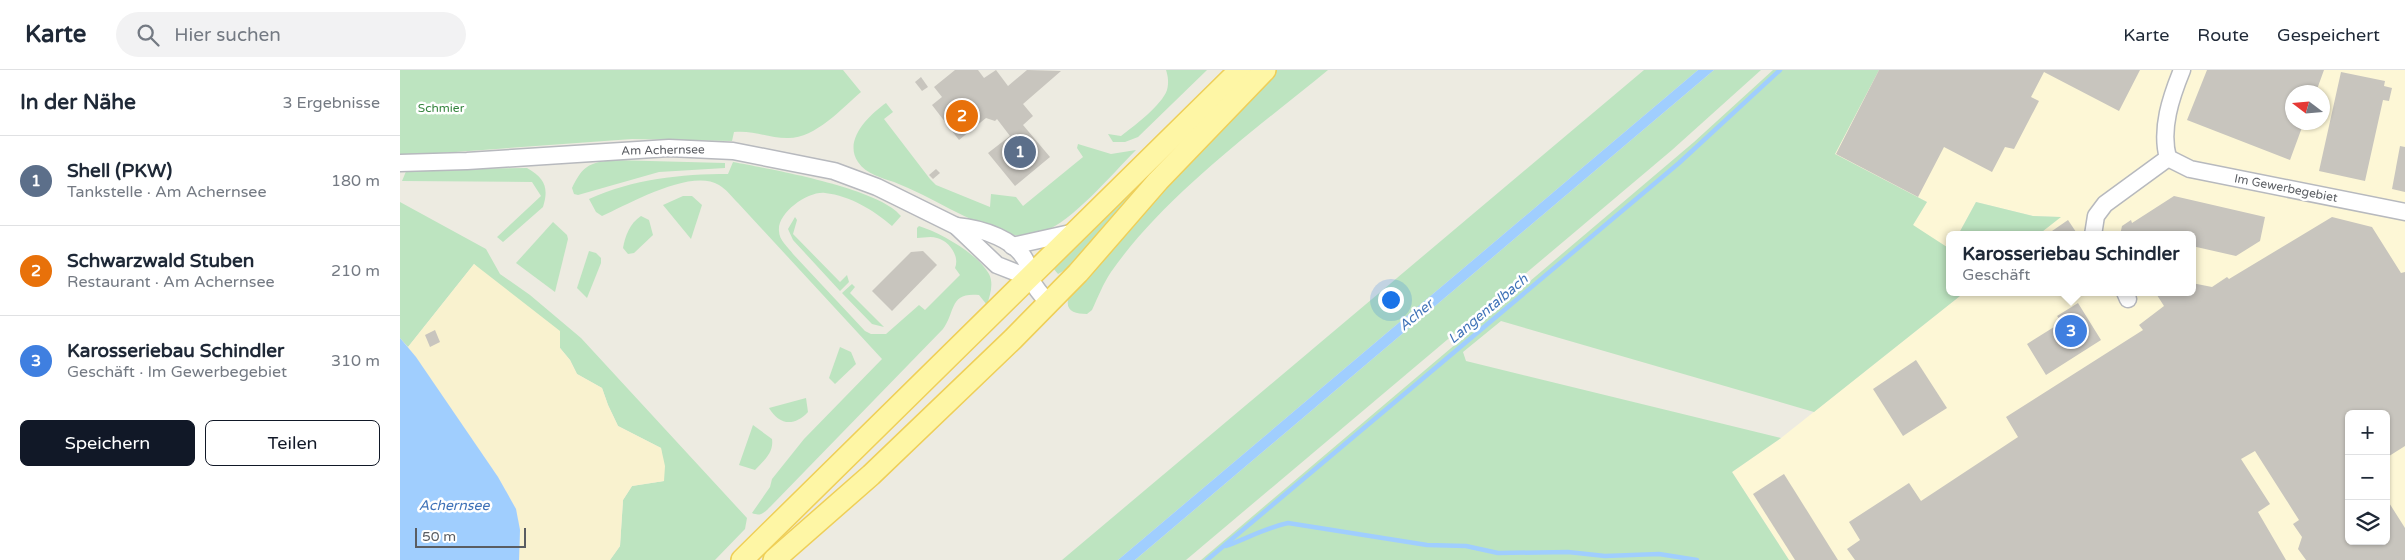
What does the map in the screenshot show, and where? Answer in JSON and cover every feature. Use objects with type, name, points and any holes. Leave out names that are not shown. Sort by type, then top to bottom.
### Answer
[{"type":"main road","points":[[742,560],[1240,70]]},
{"type":"main road","points":[[774,560],[872,476],[1048,303],[1109,239],[1158,181],[1265,70]]},
{"type":"street","points":[[2094,231],[2096,216],[2105,204],[2168,158],[2164,142],[2165,124],[2182,70]]},
{"type":"street","name":"Am Achernsee","points":[[400,163],[467,161],[669,148],[733,151],[834,171],[877,187],[956,226]]},
{"type":"street","name":"Im Gewerbegebiet","points":[[2168,158],[2190,169],[2405,212]]},
{"type":"street","points":[[956,226],[997,265],[1030,278]]},
{"type":"street","points":[[956,226],[973,228],[1002,238],[1012,246],[1028,264],[1030,278],[1048,303]]},
{"type":"street","points":[[1012,246],[1077,231]]},
{"type":"shaded area","points":[[1879,70],[2405,70],[2405,560],[1789,560],[1732,472],[1781,438],[1960,296],[2196,296],[2196,231],[2043,231],[2060,217],[2033,216],[1976,202],[1960,231],[1946,231],[1946,248],[1913,225],[1927,202],[1835,154]]},
{"type":"green space","name":"Schmier","points":[[400,70],[843,70],[861,92],[827,122],[808,134],[797,137],[780,138],[748,132],[734,132],[732,141],[632,139],[400,156]]},
{"type":"green space","points":[[1166,70],[1207,70],[1138,137],[1125,142],[1113,142],[1108,134],[1121,136],[1160,102],[1168,87]]},
{"type":"green space","points":[[1277,70],[1328,70],[1212,165],[1157,217],[1111,272],[1092,310],[1087,314],[1071,310],[1068,304],[1070,294],[1197,152]]},
{"type":"green space","points":[[1644,70],[1698,70],[1118,560],[1062,560]]},
{"type":"green space","points":[[1714,70],[1761,70],[1672,150],[1186,560],[1135,560]]},
{"type":"green space","points":[[1773,70],[1879,70],[1835,154],[1927,202],[1913,225],[1946,246],[1946,296],[1960,296],[1814,412],[1501,321],[1463,352],[1466,361],[1781,438],[1732,472],[1789,560],[1201,560],[1694,142]]},
{"type":"green space","points":[[886,103],[893,112],[884,119],[936,185],[990,207],[991,194],[1016,197],[1023,206],[1083,157],[1077,148],[1078,144],[1111,154],[1136,150],[1092,196],[1067,218],[1038,234],[1029,236],[1014,235],[977,222],[908,188],[875,175],[861,166],[854,154],[856,137],[872,114]]},
{"type":"green space","points":[[612,160],[725,163],[725,168],[659,172],[578,195],[574,194],[572,188],[583,170],[592,164]]},
{"type":"green space","points":[[733,162],[848,188],[889,206],[901,216],[892,226],[869,209],[853,201],[844,197],[818,193],[795,204],[783,217],[780,224],[780,237],[793,254],[865,331],[871,334],[886,334],[919,305],[925,310],[960,275],[955,268],[955,254],[946,242],[935,237],[917,238],[917,228],[919,226],[948,239],[977,259],[989,274],[991,282],[987,305],[979,295],[969,295],[958,300],[943,329],[769,508],[763,513],[758,514],[752,513],[770,487],[772,479],[804,439],[882,359],[719,185],[707,181],[677,184],[644,196],[602,216],[596,212],[589,199],[640,182],[693,175],[728,174]]},
{"type":"green space","points":[[527,168],[538,176],[544,184],[546,194],[543,207],[503,242],[497,237],[541,196],[532,182],[402,181],[407,169]]},
{"type":"green space","points":[[1151,173],[1072,266],[1058,274],[1053,268]]},
{"type":"green space","points":[[683,196],[692,196],[702,205],[691,239],[663,205]]},
{"type":"green space","points":[[400,202],[486,249],[500,274],[530,295],[581,338],[747,518],[745,529],[715,560],[610,560],[620,546],[623,500],[632,486],[664,481],[661,448],[618,426],[602,388],[577,374],[570,360],[560,348],[474,264],[408,347],[400,338]]},
{"type":"green space","points":[[1976,202],[2033,216],[2061,217],[2043,231],[1960,231]]},
{"type":"green space","points":[[641,216],[649,220],[653,235],[634,253],[628,254],[623,248],[625,239],[631,226]]},
{"type":"green space","points":[[795,217],[797,220],[793,234],[840,282],[847,275],[849,282],[840,291],[793,240],[788,229]]},
{"type":"green space","points":[[553,222],[567,235],[568,239],[555,292],[516,263]]},
{"type":"green space","points":[[589,251],[596,253],[601,258],[601,263],[587,298],[577,288]]},
{"type":"green space","points":[[852,284],[855,287],[850,293],[884,327],[872,324],[842,293]]},
{"type":"green space","points":[[840,347],[851,352],[856,364],[835,384],[829,378]]},
{"type":"green space","points":[[806,398],[808,412],[803,417],[792,422],[782,421],[777,418],[769,408]]},
{"type":"green space","points":[[753,425],[772,439],[770,452],[755,470],[739,465]]},
{"type":"sand","points":[[474,264],[560,331],[560,348],[570,360],[577,374],[602,388],[618,426],[661,448],[665,466],[664,481],[632,486],[623,500],[620,546],[610,560],[519,560],[520,530],[516,509],[498,477],[408,347]]},
{"type":"water","name":"Acher","points":[[1698,70],[1714,70],[1135,560],[1118,560]]},
{"type":"water","name":"Achernsee","points":[[400,338],[416,357],[498,477],[516,509],[520,530],[519,560],[400,560]]},
{"type":"building","points":[[955,70],[978,70],[984,78],[996,70],[1008,86],[1027,70],[1061,71],[1023,104],[1033,116],[1023,125],[1050,157],[1015,186],[988,153],[1010,136],[997,119],[995,121],[986,118],[959,140],[932,105],[942,97],[934,87]]},
{"type":"building","points":[[1879,70],[2140,70],[2119,111],[2044,72],[2031,97],[2039,101],[2014,149],[2005,147],[1992,172],[1944,147],[1918,197],[1836,154]]},
{"type":"building","points":[[2207,70],[2324,70],[2319,85],[2285,85],[2285,130],[2301,130],[2290,160],[2187,120]]},
{"type":"building","points":[[2341,72],[2385,81],[2384,86],[2392,88],[2389,101],[2383,100],[2365,181],[2319,171],[2328,130],[2330,130],[2330,122]]},
{"type":"building","points":[[921,77],[928,87],[922,91],[915,82]]},
{"type":"building","points":[[2400,146],[2405,147],[2405,192],[2392,189]]},
{"type":"building","points":[[936,169],[940,173],[933,179],[929,175]]},
{"type":"building","points":[[2174,196],[2265,217],[2260,241],[2236,256],[2196,247],[2196,231],[2121,231],[2122,226],[2131,220],[2132,223]]},
{"type":"building","points":[[2332,217],[2372,227],[2401,273],[2405,272],[2405,446],[2390,455],[2390,410],[2345,410],[2345,545],[2390,545],[2390,504],[2405,528],[2405,560],[2306,560],[2298,549],[2302,537],[2293,524],[2299,520],[2255,451],[2241,459],[2270,504],[2258,512],[2286,560],[1855,560],[1847,549],[1860,540],[1849,522],[1909,483],[1921,501],[2018,437],[2006,417],[2143,330],[2139,325],[2164,306],[2158,296],[2196,296],[2196,284],[2212,287],[2227,277],[2229,279]]},
{"type":"building","points":[[2068,220],[2075,231],[2052,231]]},
{"type":"building","points":[[923,251],[937,265],[892,311],[872,291],[911,252]]},
{"type":"building","points":[[2078,303],[2101,340],[2046,375],[2027,344],[2062,322],[2057,316]]},
{"type":"building","points":[[435,330],[440,342],[430,347],[425,335]]},
{"type":"building","points":[[1916,360],[1947,408],[1903,436],[1873,389]]},
{"type":"building","points":[[1784,474],[1838,560],[1795,560],[1753,494]]},
{"type":"waterway","name":"Langentalbach","points":[[1207,560],[1679,163],[1780,70]]},
{"type":"waterway","points":[[1226,546],[1264,530],[1288,523],[1427,545],[1466,546],[1498,553],[1568,552],[1605,556],[1659,554],[1697,560]]},
{"type":"place","name":"Schwarzwald Stuben","points":[[962,116]]},
{"type":"place","name":"Shell (PKW)","points":[[1020,152]]},
{"type":"place","name":"Karosseriebau Schindler","points":[[2071,331]]}]
